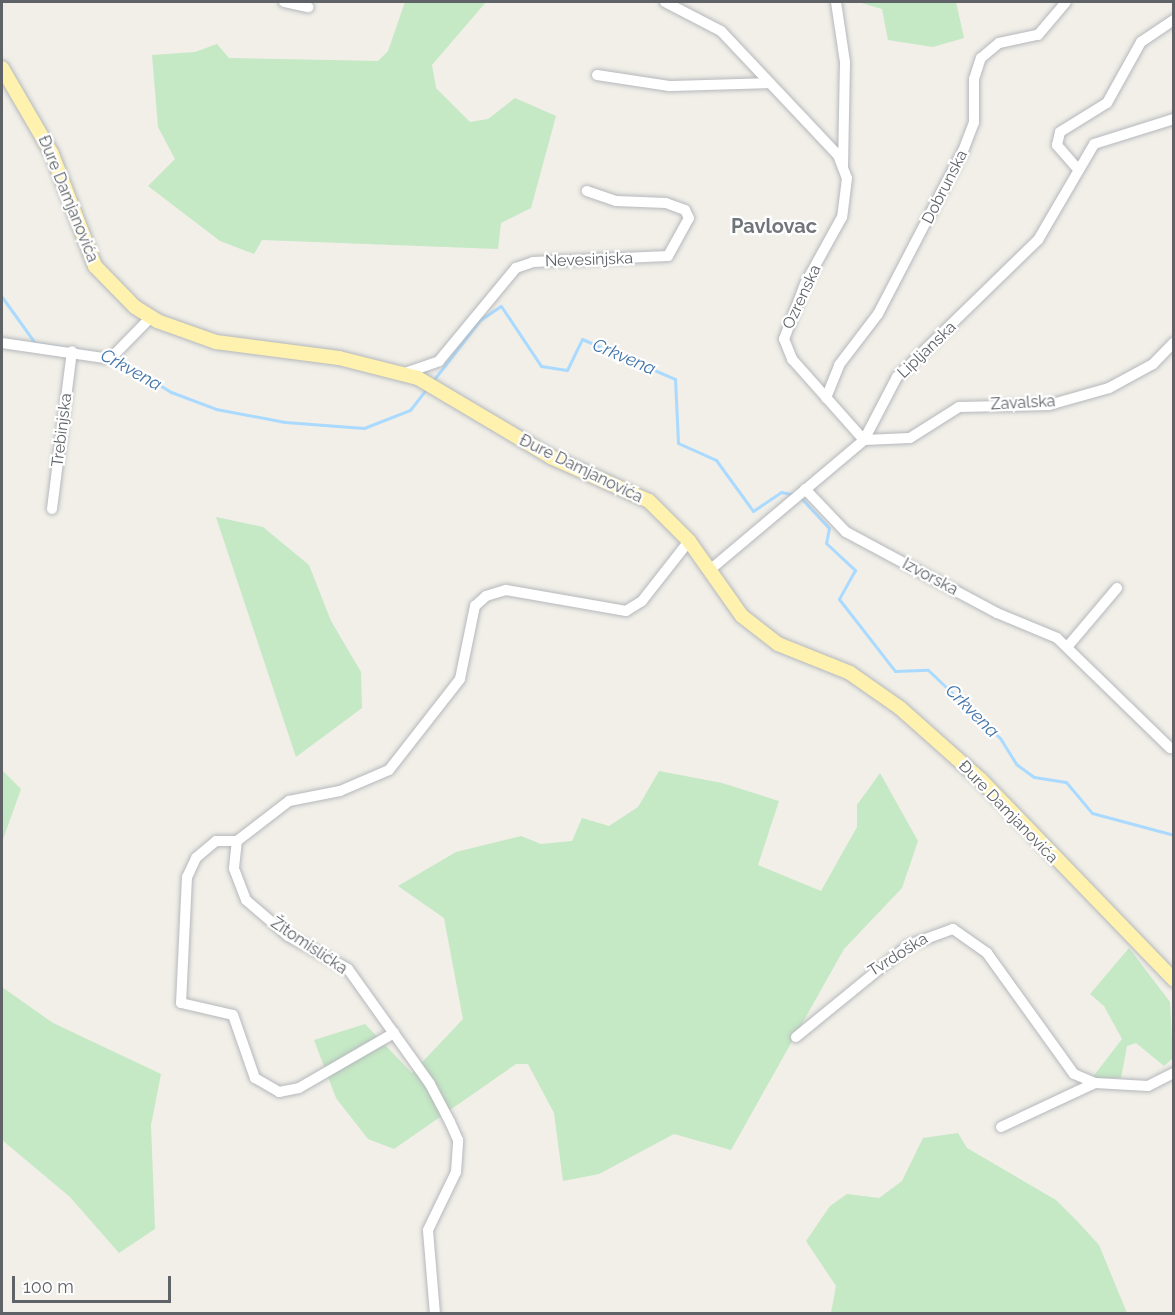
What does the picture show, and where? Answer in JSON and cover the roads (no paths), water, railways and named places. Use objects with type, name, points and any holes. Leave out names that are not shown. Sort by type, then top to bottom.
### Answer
[{"type":"main road","name":"Đure Damjanovića","points":[[2,68],[52,154],[95,267],[150,318],[216,342],[412,375],[440,389],[551,457],[649,501],[689,541],[711,569],[742,616],[763,634],[877,689],[981,780],[1173,980]]},
{"type":"street","points":[[285,2],[308,7]]},
{"type":"street","points":[[665,2],[721,31],[843,167]]},
{"type":"street","name":"Ozrenska","points":[[836,2],[845,62],[842,217],[805,284],[784,339],[792,359],[864,440]]},
{"type":"street","name":"Dobrunska","points":[[826,398],[839,365],[878,314],[963,151],[974,123],[974,79],[981,58],[999,44],[1038,35],[1066,2]]},
{"type":"street","points":[[1076,167],[1057,145],[1060,132],[1107,103],[1141,42],[1173,21]]},
{"type":"street","points":[[597,75],[669,86],[768,83]]},
{"type":"street","name":"Lipljanska","points":[[711,569],[864,440],[897,377],[1038,240],[1076,167],[1102,138],[1173,119]]},
{"type":"street","name":"Nevesinjska","points":[[412,375],[439,361],[516,268],[533,262],[668,256],[689,218],[686,210],[666,203],[616,201],[587,191]]},
{"type":"street","points":[[2,343],[116,355],[150,318]]},
{"type":"street","name":"Zavalska","points":[[864,440],[910,438],[959,407],[1049,405],[1109,388],[1153,364],[1173,342]]},
{"type":"street","name":"Trebinjska","points":[[52,510],[72,351]]},
{"type":"street","name":"Izvorska","points":[[804,490],[846,532],[1068,646],[1170,748]]},
{"type":"street","points":[[394,1033],[298,1088],[279,1092],[255,1078],[233,1016],[181,1003],[187,877],[196,858],[216,841],[237,841],[289,801],[340,791],[389,770],[460,679],[475,606],[486,596],[507,590],[626,611],[642,601],[689,541]]},
{"type":"street","points":[[1068,646],[1117,588]]},
{"type":"street","name":"Žitomislićka","points":[[237,841],[234,868],[246,900],[288,936],[348,969],[430,1084],[458,1140],[456,1172],[428,1230],[435,1314]]},
{"type":"street","name":"Tvrdoška","points":[[796,1037],[900,951],[939,930],[952,929],[987,953],[1057,1057],[1074,1074],[1095,1083],[1148,1086],[1173,1073]]},
{"type":"street","name":"Tvrdoška","points":[[1002,1127],[1095,1083]]},
{"type":"waterway","name":"Crkvena","points":[[2,297],[35,343],[110,355]]},
{"type":"waterway","name":"Crkvena","points":[[432,382],[480,320],[501,306],[541,366],[567,370],[582,339],[675,379],[678,443],[716,460],[753,511],[781,492],[796,495]]},
{"type":"waterway","name":"Crkvena","points":[[116,358],[171,392],[216,409],[285,422],[364,428],[410,410],[428,387]]},
{"type":"waterway","name":"Crkvena","points":[[801,498],[829,528],[826,543],[855,570],[839,599],[895,671],[928,670],[1000,738],[1016,764],[1034,777],[1066,782],[1092,813],[1174,835]]},
{"type":"district","name":"Pavlovac","points":[[774,226]]}]
